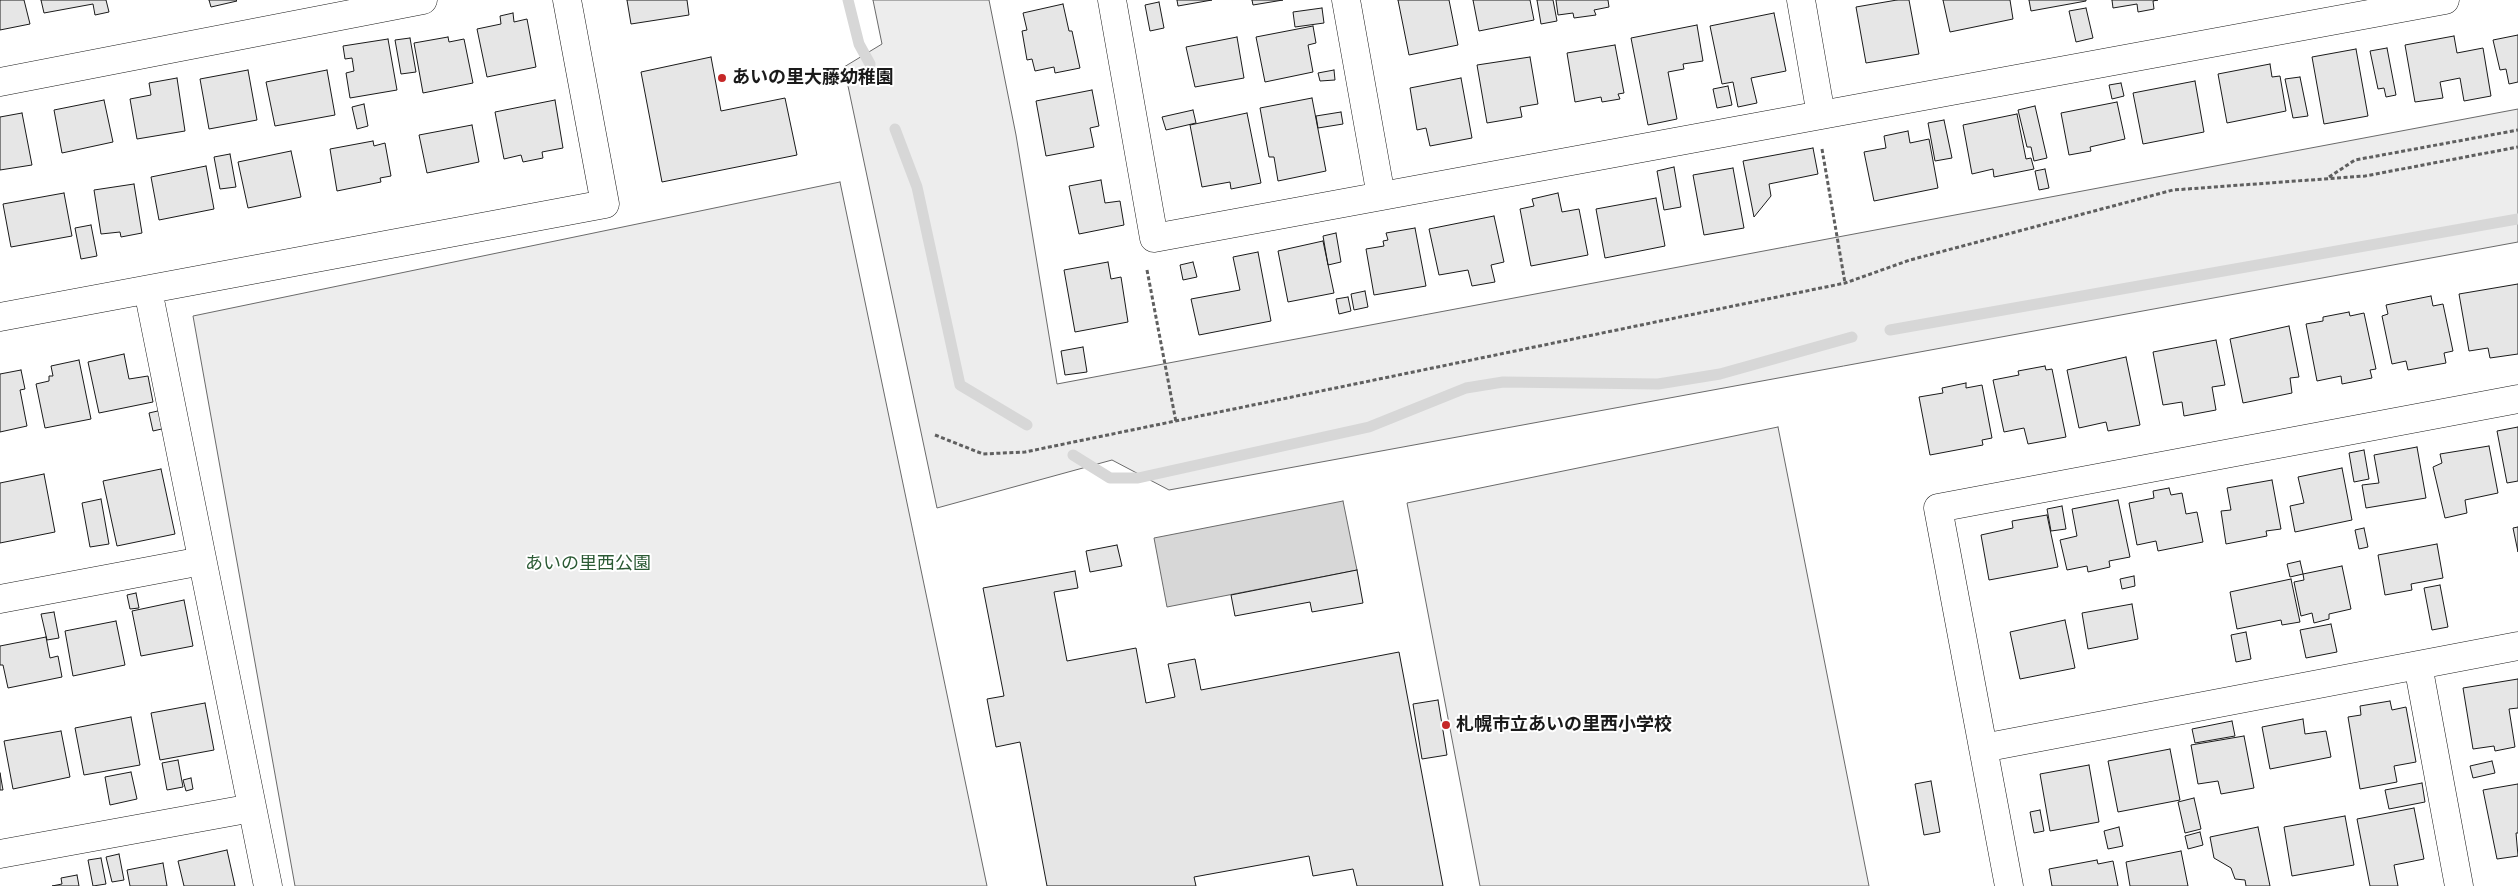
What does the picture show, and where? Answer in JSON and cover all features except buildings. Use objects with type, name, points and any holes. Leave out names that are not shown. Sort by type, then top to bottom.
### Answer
[{"type":"street","points":[[0,82],[423,0]]},
{"type":"street","points":[[0,317],[605,204],[567,0]]},
{"type":"street","points":[[1112,0],[1154,238],[1381,196],[1821,128],[2445,0]]},
{"type":"street","points":[[1346,0],[1381,196]]},
{"type":"street","points":[[1801,0],[1821,128]]},
{"type":"street","points":[[148,290],[268,886]]},
{"type":"street","points":[[2009,886],[1938,508],[2518,399]]},
{"type":"street","points":[[0,599],[202,561]]},
{"type":"street","points":[[1983,748],[2518,646]]},
{"type":"street","points":[[2418,665],[2459,886]]},
{"type":"street","points":[[0,854],[252,808]]},
{"type":"path","points":[[1821,128],[1845,283]]},
{"type":"path","points":[[2327,178],[2355,160],[2518,130]]},
{"type":"path","points":[[935,435],[983,454],[1025,452],[1845,283],[1910,260],[2173,190],[2365,176],[2518,147]]},
{"type":"path","points":[[1146,268],[1176,422]]},
{"type":"shaded area","points":[[873,0],[989,0],[1016,135],[1057,384],[2518,109],[2518,242],[1169,490],[1112,460],[937,508],[844,67],[882,44]]},
{"type":"shaded area","name":"あいの里西公園","points":[[840,182],[987,886],[295,886],[193,316]]},
{"type":"shaded area","points":[[1778,427],[1869,886],[1480,886],[1407,503]]},
{"type":"shaded area","points":[[1343,501],[1357,570],[1167,607],[1154,538]]},
{"type":"waterway","points":[[848,0],[859,44],[870,64]]},
{"type":"waterway","points":[[895,129],[917,187],[960,385],[1027,425]]},
{"type":"waterway","points":[[1890,330],[2518,219]]},
{"type":"waterway","points":[[1073,455],[1110,478],[1138,478],[1369,427],[1466,388],[1503,382],[1658,384],[1720,374],[1852,337]]},
{"type":"place","name":"あいの里大藤幼稚園","points":[[722,78]]},
{"type":"place","name":"札幌市立あいの里西小学校","points":[[1446,725]]}]
